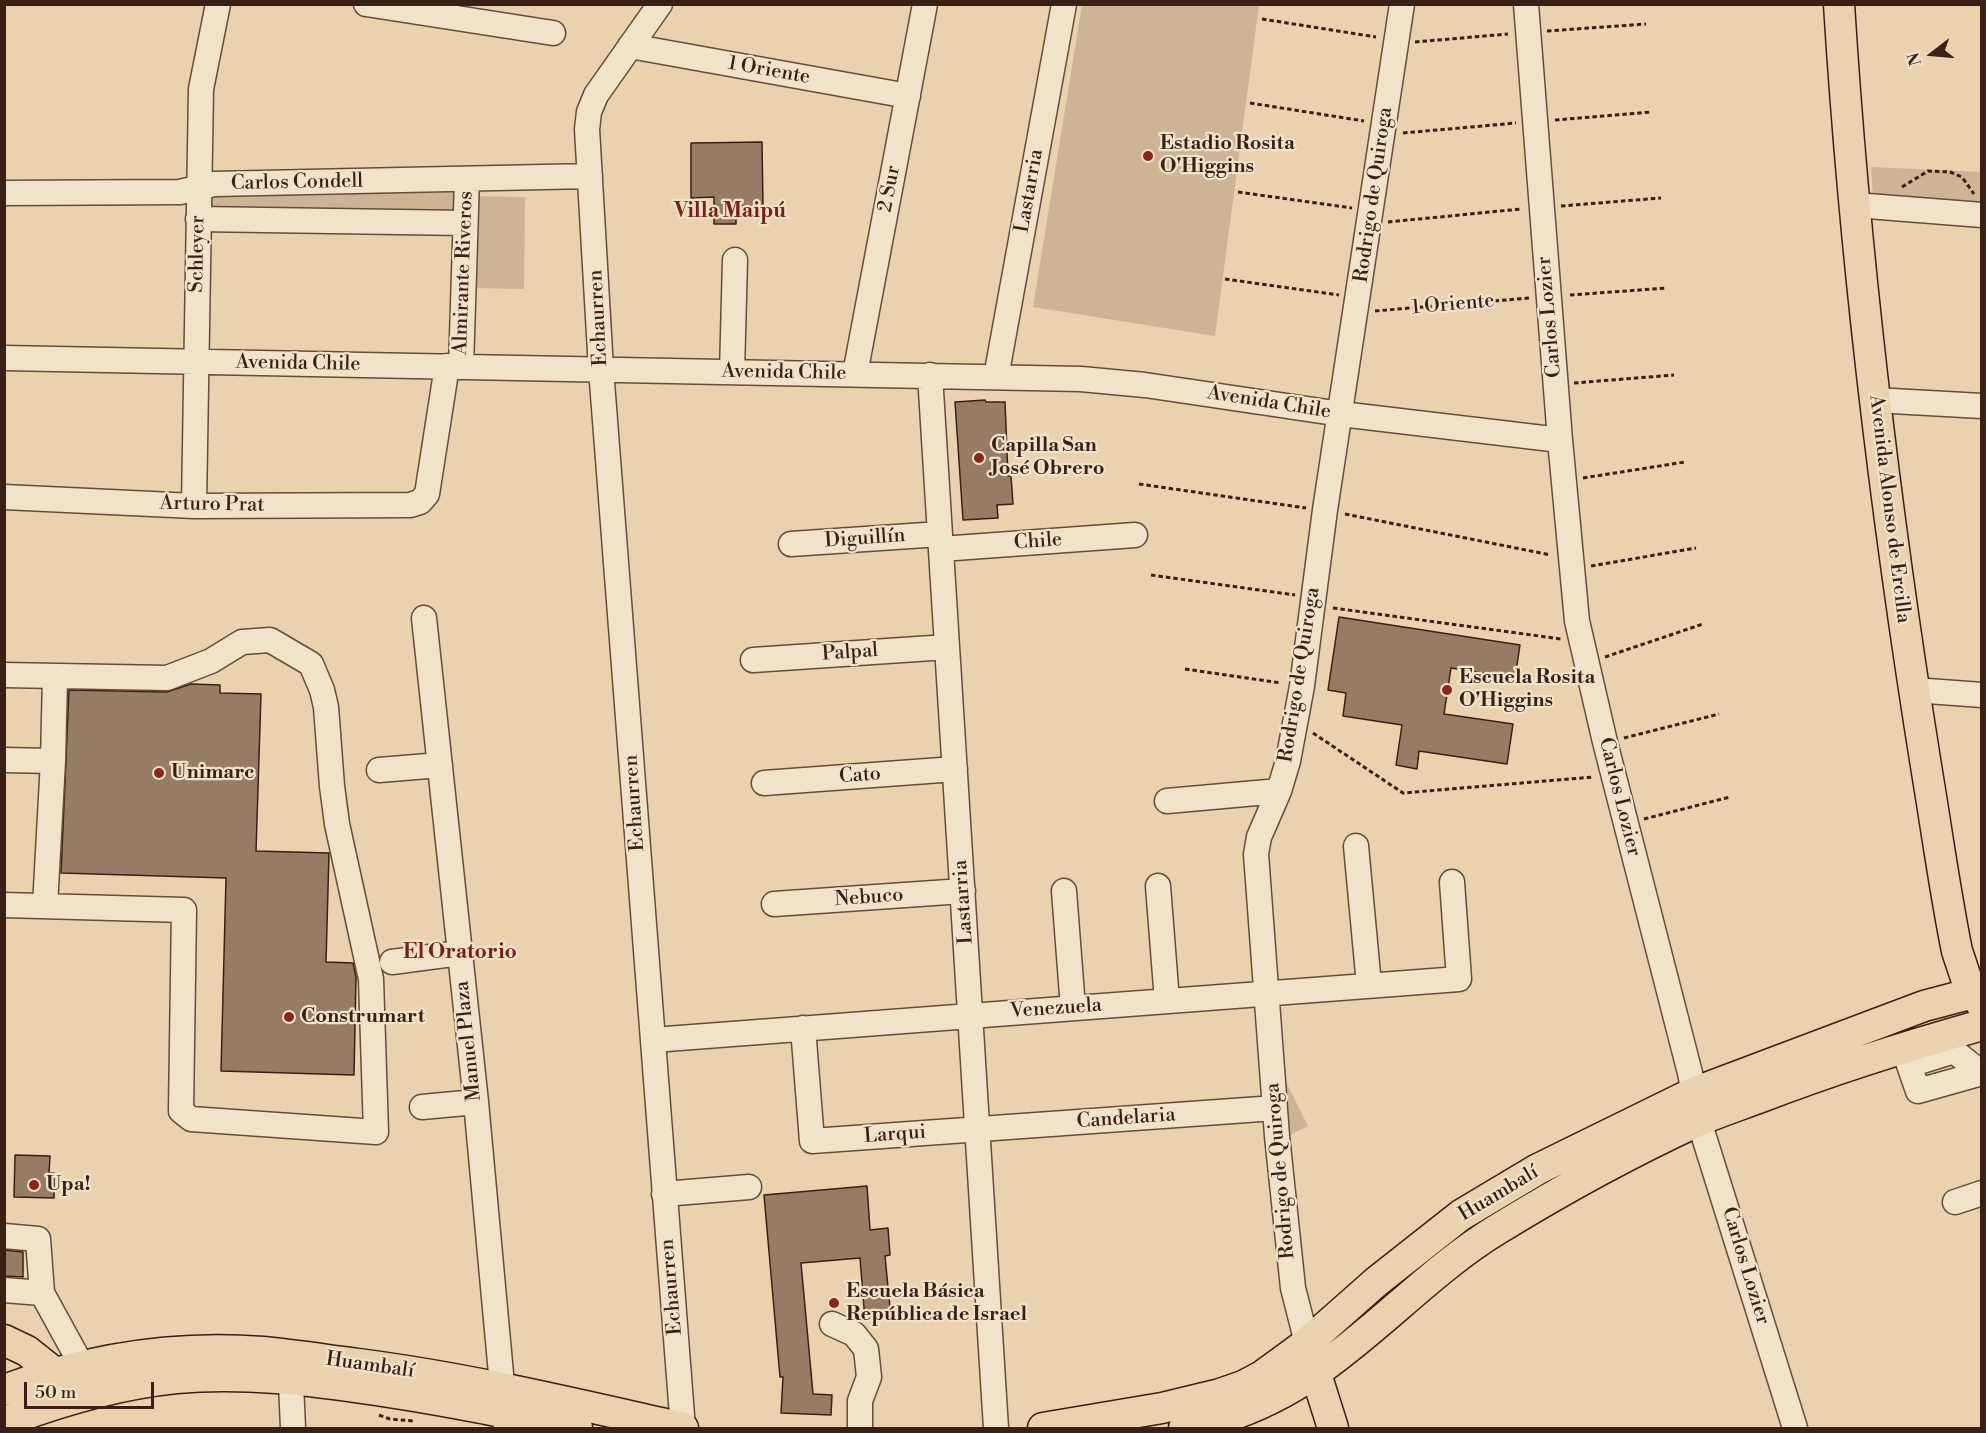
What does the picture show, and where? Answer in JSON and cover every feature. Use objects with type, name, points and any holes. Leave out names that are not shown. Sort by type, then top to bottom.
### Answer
[{"type":"main road","name":"Avenida Alonso de Ercilla","points":[[1839,4],[1864,206],[1874,400],[1899,593],[1957,951],[1967,981],[1979,997]]},
{"type":"main road","name":"Huambalí","points":[[1043,1428],[1162,1408],[1232,1390],[1262,1376],[1307,1343],[1376,1282],[1461,1215],[1538,1169],[1696,1107],[1924,1006],[1979,997]]},
{"type":"main road","name":"Huambalí","points":[[1184,1428],[1214,1421],[1255,1406],[1316,1372],[1461,1253],[1696,1107],[1906,1056],[1982,1025]]},
{"type":"main road","points":[[4,1340],[27,1351],[72,1386],[91,1395]]},
{"type":"main road","points":[[1307,1343],[1333,1428]]},
{"type":"main road","name":"Huambalí","points":[[4,1390],[82,1366],[129,1357],[185,1351],[237,1351],[290,1367]]},
{"type":"main road","name":"Huambalí","points":[[4,1422],[53,1405],[147,1382],[176,1378],[228,1376],[290,1367],[422,1373],[504,1409],[577,1428]]},
{"type":"main road","name":"Huambalí","points":[[504,1409],[683,1428]]},
{"type":"street","name":"Schleyer","points":[[194,506],[201,89],[218,4]]},
{"type":"street","points":[[366,4],[553,33]]},
{"type":"street","points":[[590,176],[587,129],[589,112],[596,95],[660,4]]},
{"type":"street","name":"2 Sur","points":[[855,374],[925,4]]},
{"type":"street","name":"Lastarria","points":[[996,376],[1064,4]]},
{"type":"street","name":"Rodrigo de Quiroga","points":[[1307,1343],[1293,1288],[1265,993],[1256,854],[1259,837],[1279,791],[1296,723],[1325,510],[1402,4]]},
{"type":"street","name":"Carlos Lozier","points":[[1526,4],[1560,440],[1571,564],[1583,652],[1690,1073],[1696,1107],[1795,1428]]},
{"type":"street","name":"1 Oriente","points":[[630,46],[908,96]]},
{"type":"street","name":"Carlos Condell","points":[[4,193],[180,192],[214,184],[590,176]]},
{"type":"street","name":"Echaurren","points":[[590,176],[602,369],[683,1428]]},
{"type":"street","name":"Almirante Riveros","points":[[420,502],[427,494],[454,367],[465,223],[466,179]]},
{"type":"street","points":[[1864,206],[1978,206]]},
{"type":"street","name":"Carlos Condell","points":[[198,219],[465,223]]},
{"type":"street","points":[[732,372],[735,260]]},
{"type":"street","name":"Avenida Chile","points":[[4,358],[1081,379],[1134,384],[1341,414],[1560,440]]},
{"type":"street","name":"Lastarria","points":[[930,375],[996,1428]]},
{"type":"street","points":[[1874,400],[1982,406]]},
{"type":"street","name":"Arturo Prat","points":[[4,497],[194,506],[410,505],[420,502]]},
{"type":"street","name":"Chile","points":[[940,541],[1135,536]]},
{"type":"street","name":"Diguillín","points":[[790,544],[940,541]]},
{"type":"street","name":"Manuel Plaza","points":[[424,618],[476,1102],[504,1409]]},
{"type":"street","points":[[4,675],[167,678],[211,661],[242,642],[270,640],[311,664],[322,690],[326,707],[337,824],[370,979],[376,1132],[191,1119],[181,1111],[184,910],[4,905]]},
{"type":"street","name":"Palpal","points":[[753,660],[947,646]]},
{"type":"street","points":[[45,906],[55,677]]},
{"type":"street","points":[[1914,690],[1982,695]]},
{"type":"street","points":[[4,760],[53,761]]},
{"type":"street","points":[[379,770],[440,765]]},
{"type":"street","name":"Cato","points":[[764,783],[955,769]]},
{"type":"street","points":[[1167,801],[1279,791]]},
{"type":"street","points":[[1356,846],[1369,986]]},
{"type":"street","name":"Venezuela","points":[[653,1040],[1459,979],[1452,882]]},
{"type":"street","points":[[1158,886],[1167,1001]]},
{"type":"street","name":"Nebuco","points":[[774,904],[963,891]]},
{"type":"street","points":[[1064,891],[1073,1008]]},
{"type":"street","points":[[392,962],[460,953]]},
{"type":"street","name":"Larqui","points":[[803,1028],[812,1142],[978,1130]]},
{"type":"street","points":[[1906,1056],[1918,1091],[1981,1073]]},
{"type":"street","points":[[422,1107],[476,1102]]},
{"type":"street","name":"Candelaria","points":[[978,1130],[1275,1108]]},
{"type":"street","points":[[664,1194],[749,1187]]},
{"type":"street","points":[[1955,1202],[1982,1193]]},
{"type":"street","points":[[4,1236],[38,1239],[42,1293],[82,1366]]},
{"type":"street","points":[[4,1290],[42,1293]]},
{"type":"street","points":[[832,1324],[854,1334],[866,1349],[869,1377],[860,1401],[860,1428]]},
{"type":"street","points":[[290,1367],[292,1428]]},
{"type":"path","points":[[1528,33],[1646,24]]},
{"type":"path","points":[[1250,103],[1384,129],[1535,122],[1652,112]]},
{"type":"path","points":[[1864,206],[1928,171],[1950,172],[1962,177],[1978,206]]},
{"type":"path","points":[[1238,192],[1371,217],[1661,198]]},
{"type":"path","name":"1 Oriente","points":[[1225,279],[1358,305],[1549,297],[1667,288]]},
{"type":"path","points":[[1556,384],[1674,375]]},
{"type":"path","points":[[1564,482],[1685,462]]},
{"type":"path","points":[[1139,484],[1325,510],[1571,564],[1696,548]]},
{"type":"path","points":[[1151,575],[1583,652],[1703,624]]},
{"type":"path","points":[[1185,669],[1302,687]]},
{"type":"path","points":[[1605,742],[1719,714]]},
{"type":"path","points":[[1296,723],[1403,793],[1613,775]]},
{"type":"path","points":[[1626,824],[1730,797]]},
{"type":"path","points":[[371,1412],[390,1419],[415,1422]]},
{"type":"shaded area","name":"Estadio Rosita O'Higgins","points":[[1082,5],[1259,5],[1215,336],[1033,307]]},
{"type":"shaded area","points":[[1871,167],[1981,172],[1981,205],[1873,197]]},
{"type":"shaded area","points":[[455,188],[455,216],[205,216],[206,195]]},
{"type":"shaded area","points":[[472,196],[525,197],[524,289],[470,288]]},
{"type":"shaded area","points":[[1283,1076],[1308,1126],[1288,1136]]},
{"type":"building","points":[[762,142],[763,206],[736,206],[736,224],[714,224],[714,197],[691,198],[691,143]]},
{"type":"building","name":"Capilla San José Obrero","points":[[985,400],[986,402],[1005,402],[1008,476],[1011,476],[1013,504],[997,505],[998,518],[963,520],[955,402]]},
{"type":"building","points":[[1339,617],[1520,645],[1515,678],[1451,668],[1444,714],[1513,724],[1507,764],[1419,751],[1417,769],[1396,765],[1402,725],[1343,716],[1346,693],[1328,690]]},
{"type":"building","points":[[191,684],[220,685],[220,693],[261,694],[256,851],[329,853],[326,962],[353,963],[356,977],[354,1075],[221,1071],[226,878],[61,873],[69,690],[167,692]]},
{"type":"building","name":"Upa!","points":[[15,1155],[50,1156],[49,1173],[54,1173],[54,1198],[14,1197]]},
{"type":"building","points":[[867,1186],[870,1230],[888,1228],[890,1255],[885,1256],[891,1318],[865,1320],[860,1258],[801,1263],[813,1394],[832,1395],[831,1415],[781,1413],[783,1377],[780,1377],[764,1195]]},
{"type":"building","points":[[4,1250],[23,1252],[23,1277],[4,1276]]},
{"type":"place","name":"Estadio Rosita O'Higgins","points":[[1148,156]]},
{"type":"place","name":"Capilla San José Obrero","points":[[979,458]]},
{"type":"place","name":"Escuela Rosita O'Higgins","points":[[1447,690]]},
{"type":"place","name":"Unimarc","points":[[159,773]]},
{"type":"place","name":"Construmart","points":[[289,1017]]},
{"type":"place","name":"Upa!","points":[[34,1185]]},
{"type":"place","name":"Escuela Básica República de Israel","points":[[834,1303]]},
{"type":"district","name":"Villa Maipú","points":[[730,212]]},
{"type":"district","name":"El Oratorio","points":[[460,953]]}]
